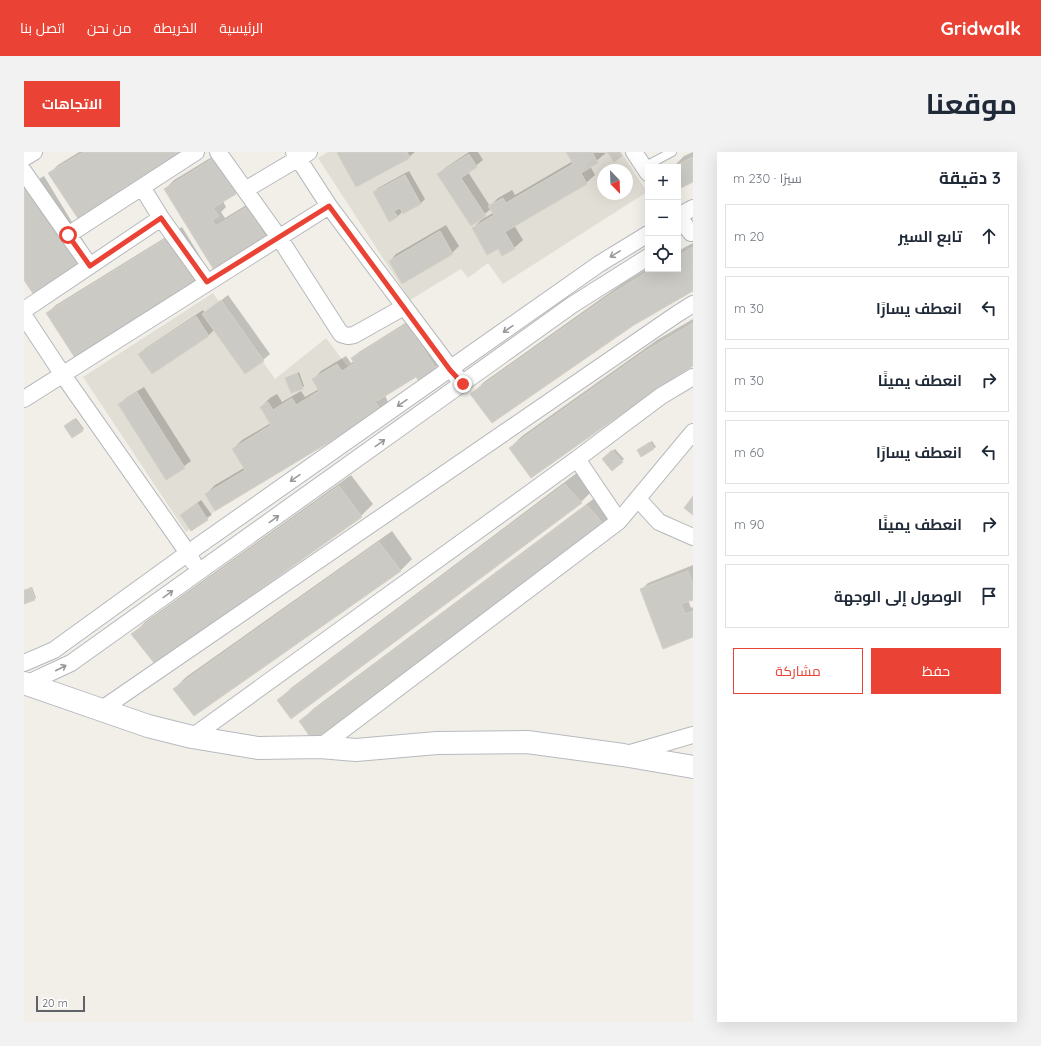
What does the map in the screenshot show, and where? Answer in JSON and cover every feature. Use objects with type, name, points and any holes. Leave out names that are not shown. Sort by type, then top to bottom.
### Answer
[{"type":"street","points":[[24,158],[34,152]]},
{"type":"street","points":[[68,235],[196,152]]},
{"type":"street","points":[[218,152],[280,239],[341,334],[348,336],[354,335],[404,307]]},
{"type":"street","points":[[634,152],[645,168]]},
{"type":"street","points":[[245,190],[301,154],[329,206],[450,370],[463,384]]},
{"type":"street","points":[[24,172],[90,266]]},
{"type":"street","points":[[142,187],[161,218],[207,282]]},
{"type":"street","points":[[24,399],[207,282],[280,239],[329,206]]},
{"type":"street","points":[[681,214],[693,208]]},
{"type":"street","points":[[24,310],[161,218]]},
{"type":"street","points":[[681,222],[687,235]]},
{"type":"street","points":[[24,663],[54,650],[188,553],[599,264],[645,236]]},
{"type":"street","points":[[25,684],[71,663],[572,305],[645,259]]},
{"type":"street","points":[[102,709],[663,323],[693,304]]},
{"type":"street","points":[[24,316],[62,375],[188,553],[198,573]]},
{"type":"street","points":[[192,737],[577,459],[661,396],[693,377]]},
{"type":"street","points":[[320,747],[619,521],[693,432]]},
{"type":"street","points":[[577,459],[619,521]]},
{"type":"street","points":[[638,498],[659,522],[693,537]]},
{"type":"street","points":[[25,684],[102,709],[148,726],[192,737],[258,748],[320,747],[356,750],[437,743],[527,742],[623,755],[693,767]]},
{"type":"street","points":[[623,755],[693,735]]},
{"type":"lane","points":[[655,164],[672,152]]},
{"type":"shaded area","points":[[328,152],[621,152],[629,164],[597,164],[597,200],[633,200],[633,170],[645,189],[645,193],[503,284],[488,263],[468,278],[461,269],[410,300],[318,158]]},
{"type":"shaded area","points":[[213,293],[275,379],[326,338],[372,399],[186,532],[83,377]]},
{"type":"building","points":[[84,152],[199,152],[81,223],[48,173]]},
{"type":"building","points":[[407,152],[410,158],[356,187],[337,153]]},
{"type":"building","points":[[566,152],[592,152],[598,163],[581,173],[587,184],[505,232],[515,249],[502,256],[498,249],[487,255],[472,228],[494,215],[488,206],[503,198],[506,203],[573,164]]},
{"type":"building","points":[[607,152],[620,152],[622,156],[614,162]]},
{"type":"building","points":[[469,154],[477,167],[461,178],[486,216],[471,226],[437,174]]},
{"type":"building","points":[[693,157],[693,182],[681,188],[681,164],[679,164]]},
{"type":"building","points":[[214,158],[236,194],[213,208],[219,216],[212,220],[216,226],[247,207],[269,243],[217,275],[164,189]]},
{"type":"building","points":[[405,175],[421,204],[403,214],[400,208],[394,211],[398,217],[389,222],[373,192]]},
{"type":"building","points":[[35,184],[87,269],[37,300],[24,280],[24,190]]},
{"type":"building","points":[[440,231],[453,254],[402,284],[389,261]]},
{"type":"building","points":[[173,234],[205,285],[79,364],[46,313]]},
{"type":"building","points":[[693,247],[693,291],[634,325],[492,423],[470,394],[610,295],[647,272],[681,272],[681,254]]},
{"type":"building","points":[[221,300],[264,361],[245,374],[202,314]]},
{"type":"building","points":[[196,316],[209,336],[152,374],[138,354]]},
{"type":"building","points":[[408,323],[436,369],[418,380],[416,377],[377,401],[351,358]]},
{"type":"building","points":[[693,323],[693,366],[531,478],[509,448],[644,352]]},
{"type":"building","points":[[337,364],[342,371],[353,364],[381,411],[215,511],[205,494],[245,470],[232,449],[271,425],[260,407],[268,402],[273,410],[292,398],[296,405],[319,391],[312,379]]},
{"type":"building","points":[[297,373],[303,389],[291,393],[285,378]]},
{"type":"building","points":[[137,392],[185,468],[166,480],[118,404]]},
{"type":"building","points":[[74,419],[83,431],[72,438],[64,426]]},
{"type":"building","points":[[650,442],[654,449],[641,457],[637,450]]},
{"type":"building","points":[[612,450],[623,462],[612,471],[602,459]]},
{"type":"building","points":[[565,484],[582,503],[291,719],[277,700]]},
{"type":"building","points":[[339,486],[362,517],[155,664],[131,634]]},
{"type":"building","points":[[693,496],[693,515],[684,508]]},
{"type":"building","points":[[197,503],[208,520],[191,531],[180,515]]},
{"type":"building","points":[[587,505],[604,525],[313,741],[299,721]]},
{"type":"building","points":[[379,542],[401,571],[194,716],[173,689]]},
{"type":"building","points":[[688,571],[693,584],[693,600],[681,604],[685,614],[693,611],[693,637],[663,649],[640,589]]},
{"type":"building","points":[[31,588],[35,600],[24,604],[24,591]]},
{"type":"route","points":[[68,235],[90,266],[161,218],[207,282],[280,239],[329,206],[450,370],[463,384]]}]
